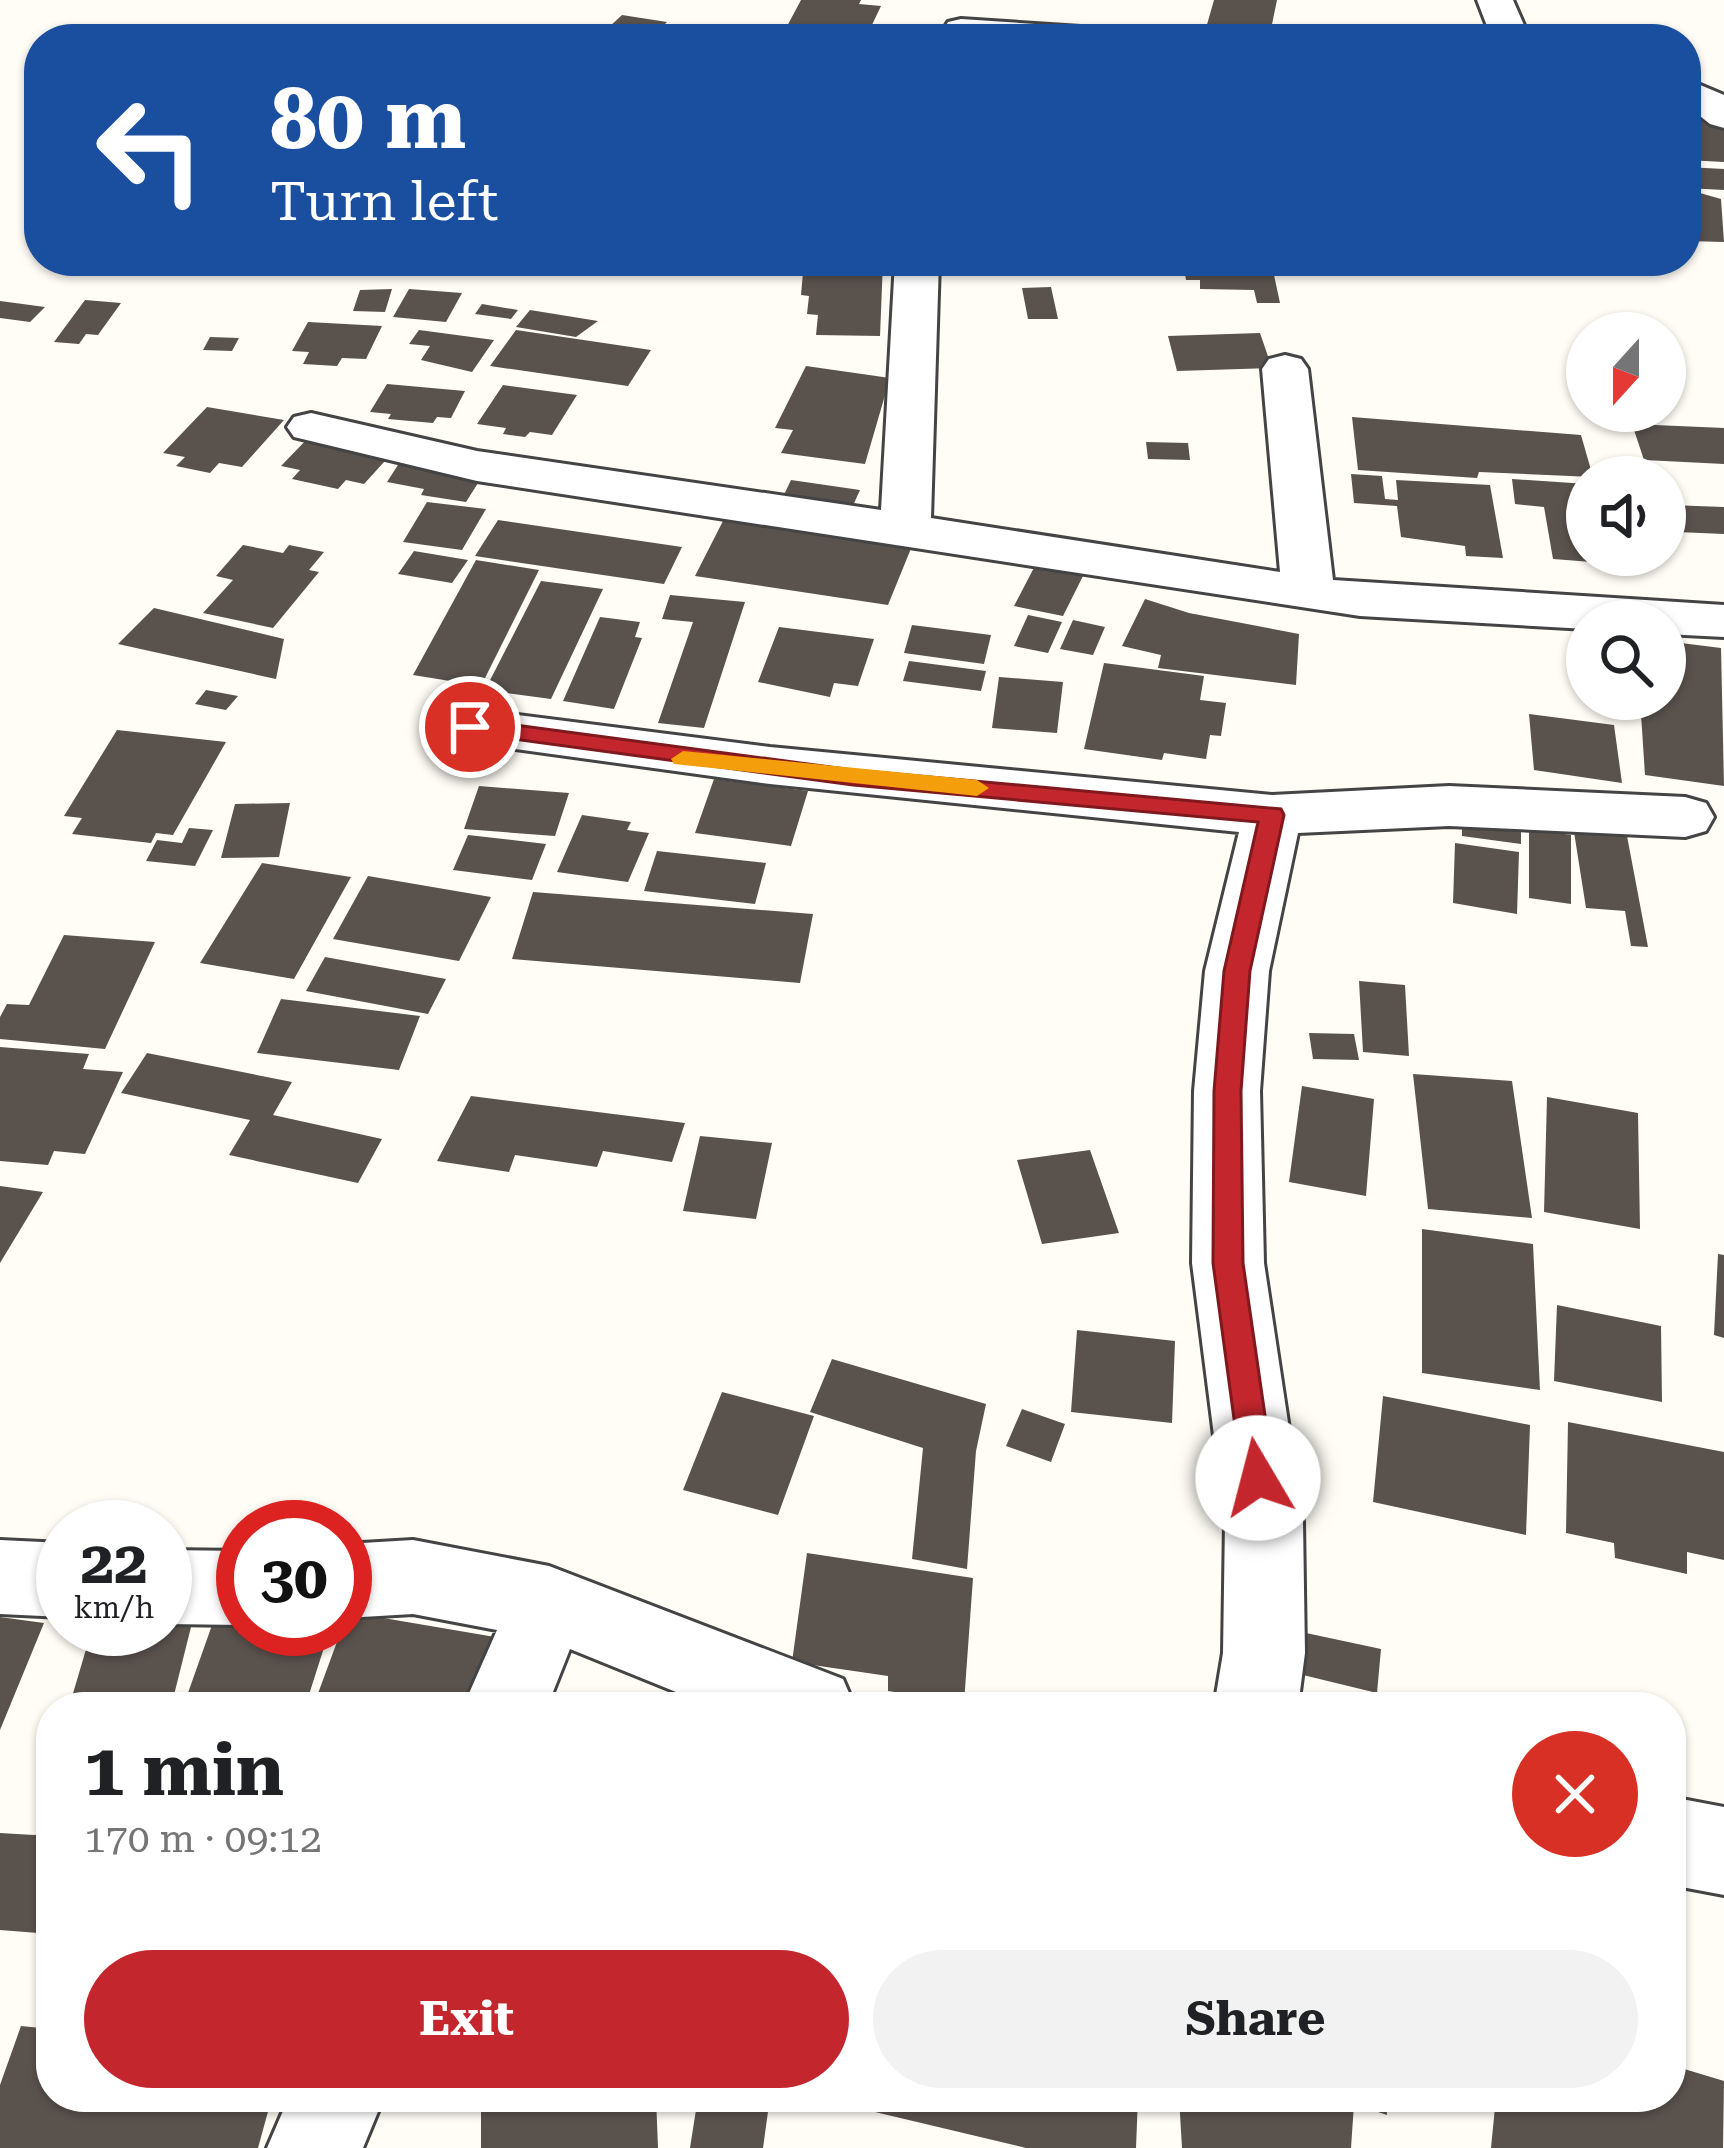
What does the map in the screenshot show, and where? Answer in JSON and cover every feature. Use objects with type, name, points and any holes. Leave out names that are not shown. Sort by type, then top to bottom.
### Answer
[{"type":"street","points":[[905,529],[916,276]]},
{"type":"street","points":[[1285,369],[1308,591]]},
{"type":"street","points":[[311,427],[477,466],[1360,600],[1724,621]]},
{"type":"street","points":[[470,727],[853,778],[1272,815],[1449,806],[1685,817]]},
{"type":"street","points":[[1258,1692],[1264,1653],[1264,1522],[1228,1263],[1227,1091],[1237,971],[1272,815]]},
{"type":"street","points":[[0,1576],[36,1578]]},
{"type":"street","points":[[372,1579],[413,1577],[549,1603],[776,1692]]},
{"type":"street","points":[[511,1692],[549,1603]]},
{"type":"street","points":[[1686,1844],[1724,1851]]},
{"type":"street","points":[[315,2148],[331,2112]]},
{"type":"building","points":[[801,0],[861,0],[859,4],[881,6],[872,24],[788,24]]},
{"type":"building","points":[[1214,0],[1277,0],[1272,24],[1207,24]]},
{"type":"building","points":[[622,15],[667,22],[665,24],[612,24]]},
{"type":"building","points":[[1701,107],[1724,122],[1724,162],[1701,161]]},
{"type":"building","points":[[1701,168],[1724,169],[1724,190],[1701,189]]},
{"type":"building","points":[[1701,193],[1721,199],[1724,242],[1701,241]]},
{"type":"building","points":[[803,276],[882,276],[880,336],[816,335],[818,315],[807,314],[809,296],[801,295]]},
{"type":"building","points":[[1185,276],[1274,276],[1280,303],[1257,303],[1254,290],[1200,289],[1200,280],[1186,280]]},
{"type":"building","points":[[1051,287],[1058,319],[1028,319],[1022,288]]},
{"type":"building","points":[[392,289],[385,312],[353,311],[360,290]]},
{"type":"building","points":[[409,289],[462,293],[446,322],[393,317]]},
{"type":"building","points":[[85,300],[121,303],[98,335],[86,334],[79,344],[54,342]]},
{"type":"building","points":[[0,301],[45,307],[30,322],[0,318]]},
{"type":"building","points":[[482,304],[518,310],[511,319],[475,314]]},
{"type":"building","points":[[530,310],[598,321],[576,337],[516,327]]},
{"type":"building","points":[[308,322],[382,326],[366,359],[342,358],[337,366],[303,364],[309,352],[292,351]]},
{"type":"building","points":[[419,330],[494,340],[472,372],[421,360],[430,346],[409,344]]},
{"type":"building","points":[[516,330],[651,350],[628,386],[490,366]]},
{"type":"building","points":[[1260,333],[1272,368],[1177,371],[1168,336]]},
{"type":"building","points":[[210,337],[239,338],[232,351],[203,350]]},
{"type":"building","points":[[806,366],[890,378],[865,464],[781,453],[793,430],[775,428]]},
{"type":"building","points":[[387,384],[465,391],[451,418],[437,417],[433,423],[388,419],[391,414],[370,412]]},
{"type":"building","points":[[503,385],[577,395],[552,435],[530,432],[525,437],[503,434],[506,428],[477,424]]},
{"type":"building","points":[[207,407],[284,420],[242,467],[219,463],[210,473],[176,466],[185,457],[163,453]]},
{"type":"building","points":[[1352,417],[1581,435],[1587,456],[1566,456],[1566,476],[1479,472],[1477,478],[1358,470]]},
{"type":"building","points":[[1724,428],[1724,464],[1686,462],[1686,456],[1643,456],[1635,432]]},
{"type":"building","points":[[312,434],[394,451],[364,484],[346,480],[338,489],[292,479],[300,470],[281,466]]},
{"type":"building","points":[[1146,442],[1188,443],[1190,460],[1148,459]]},
{"type":"building","points":[[405,454],[485,472],[466,502],[421,495],[424,489],[387,482]]},
{"type":"building","points":[[1351,474],[1382,476],[1385,499],[1398,500],[1396,480],[1490,485],[1503,558],[1466,556],[1465,546],[1401,537],[1397,506],[1354,503]]},
{"type":"building","points":[[1512,479],[1566,483],[1566,560],[1553,559],[1544,507],[1515,504]]},
{"type":"building","points":[[791,480],[860,490],[851,510],[782,499]]},
{"type":"building","points":[[427,502],[486,509],[462,550],[403,542]]},
{"type":"building","points":[[1686,506],[1724,507],[1724,534],[1686,532]]},
{"type":"building","points":[[724,519],[912,546],[888,605],[695,576]]},
{"type":"building","points":[[498,520],[682,547],[664,584],[475,556]]},
{"type":"building","points":[[243,545],[283,553],[289,545],[324,552],[309,570],[319,572],[273,628],[203,613],[233,580],[216,576]]},
{"type":"building","points":[[414,551],[468,560],[452,583],[398,574]]},
{"type":"building","points":[[476,560],[539,570],[481,686],[413,675]]},
{"type":"building","points":[[1038,560],[1086,570],[1063,616],[1014,606]]},
{"type":"building","points":[[541,581],[603,589],[551,699],[485,690]]},
{"type":"building","points":[[670,595],[745,602],[704,728],[658,723],[693,622],[662,619]]},
{"type":"building","points":[[1145,599],[1189,613],[1299,634],[1296,685],[1158,668],[1161,655],[1122,646]]},
{"type":"building","points":[[154,608],[284,639],[276,679],[118,644]]},
{"type":"building","points":[[1028,615],[1062,622],[1048,653],[1014,646]]},
{"type":"building","points":[[600,617],[640,622],[635,637],[642,638],[614,709],[563,701]]},
{"type":"building","points":[[1073,620],[1105,627],[1093,655],[1060,649]]},
{"type":"building","points":[[912,625],[991,635],[984,664],[904,653]]},
{"type":"building","points":[[779,627],[874,639],[858,686],[834,683],[830,697],[758,682]]},
{"type":"building","points":[[1686,644],[1721,648],[1724,786],[1645,775],[1641,720],[1686,720]]},
{"type":"building","points":[[909,661],[986,671],[981,691],[903,681]]},
{"type":"building","points":[[1104,663],[1204,676],[1200,700],[1226,703],[1221,736],[1210,735],[1206,759],[1164,753],[1162,760],[1084,749]]},
{"type":"building","points":[[999,677],[1063,682],[1057,733],[992,728]]},
{"type":"building","points":[[206,690],[238,696],[226,710],[195,704]]},
{"type":"building","points":[[1529,714],[1614,725],[1622,783],[1534,770]]},
{"type":"building","points":[[117,730],[226,742],[173,835],[156,833],[151,843],[72,834],[82,818],[64,816]]},
{"type":"building","points":[[714,779],[808,791],[791,846],[695,833]]},
{"type":"building","points":[[479,786],[569,793],[555,836],[464,829]]},
{"type":"building","points":[[290,803],[279,857],[221,858],[235,804]]},
{"type":"building","points":[[1462,813],[1521,822],[1521,844],[1462,836]]},
{"type":"building","points":[[582,815],[631,822],[627,830],[649,833],[628,882],[557,872]]},
{"type":"building","points":[[189,828],[213,830],[195,866],[146,861],[157,840],[182,843]]},
{"type":"building","points":[[1529,829],[1571,835],[1571,904],[1529,898]]},
{"type":"building","points":[[1574,832],[1627,836],[1648,947],[1631,946],[1625,911],[1586,908]]},
{"type":"building","points":[[468,835],[546,844],[532,880],[453,870]]},
{"type":"building","points":[[1455,843],[1519,852],[1517,914],[1453,903]]},
{"type":"building","points":[[657,851],[766,863],[755,904],[644,891]]},
{"type":"building","points":[[262,863],[351,877],[294,979],[200,963]]},
{"type":"building","points":[[368,876],[491,897],[459,961],[333,939]]},
{"type":"building","points":[[533,892],[813,914],[800,983],[512,959]]},
{"type":"building","points":[[64,935],[155,942],[105,1049],[0,1039],[0,1017],[7,1004],[29,1005]]},
{"type":"building","points":[[325,957],[446,979],[428,1014],[306,991]]},
{"type":"building","points":[[1359,981],[1405,985],[1409,1056],[1363,1052]]},
{"type":"building","points":[[281,999],[420,1016],[399,1070],[257,1053]]},
{"type":"building","points":[[1309,1033],[1354,1034],[1359,1060],[1313,1059]]},
{"type":"building","points":[[0,1047],[89,1054],[83,1069],[123,1072],[85,1154],[54,1151],[48,1165],[0,1161]]},
{"type":"building","points":[[147,1053],[292,1082],[273,1115],[382,1139],[358,1183],[229,1155],[250,1120],[121,1093]]},
{"type":"building","points":[[1413,1074],[1512,1081],[1532,1218],[1428,1209]]},
{"type":"building","points":[[1302,1086],[1374,1099],[1366,1196],[1289,1182]]},
{"type":"building","points":[[471,1096],[685,1123],[672,1162],[603,1151],[597,1167],[515,1155],[509,1172],[437,1161]]},
{"type":"building","points":[[1547,1097],[1638,1113],[1640,1229],[1544,1212]]},
{"type":"building","points":[[700,1136],[772,1143],[756,1219],[683,1211]]},
{"type":"building","points":[[1090,1150],[1119,1233],[1042,1244],[1017,1160]]},
{"type":"building","points":[[0,1186],[43,1192],[0,1263]]},
{"type":"building","points":[[1422,1229],[1533,1244],[1540,1390],[1422,1373]]},
{"type":"building","points":[[1718,1254],[1724,1255],[1724,1338],[1714,1335]]},
{"type":"building","points":[[1557,1305],[1661,1326],[1662,1402],[1554,1381]]},
{"type":"building","points":[[1077,1330],[1175,1341],[1172,1423],[1071,1412]]},
{"type":"building","points":[[832,1359],[986,1404],[976,1451],[967,1569],[912,1559],[923,1448],[810,1412]]},
{"type":"building","points":[[722,1392],[814,1416],[778,1515],[683,1490]]},
{"type":"building","points":[[1383,1396],[1530,1425],[1526,1535],[1373,1502]]},
{"type":"building","points":[[1022,1409],[1065,1424],[1051,1462],[1006,1446]]},
{"type":"building","points":[[1568,1422],[1724,1452],[1724,1560],[1687,1552],[1687,1574],[1615,1558],[1614,1543],[1566,1533]]},
{"type":"building","points":[[807,1553],[973,1578],[965,1692],[888,1691],[888,1676],[792,1662]]},
{"type":"building","points":[[216,1614],[216,1656],[321,1656],[310,1692],[188,1692]]},
{"type":"building","points":[[372,1616],[495,1637],[478,1692],[319,1692],[332,1656],[372,1656]]},
{"type":"building","points":[[0,1617],[36,1622],[36,1642],[0,1730]]},
{"type":"building","points":[[1306,1633],[1381,1649],[1377,1692],[1303,1675]]},
{"type":"building","points":[[84,1656],[184,1656],[175,1692],[73,1692]]},
{"type":"building","points":[[0,1833],[36,1835],[36,1933],[0,1930]]},
{"type":"building","points":[[21,2026],[36,2028],[36,2112],[268,2112],[258,2148],[0,2148],[0,2085]]},
{"type":"building","points":[[1686,2070],[1724,2081],[1723,2148],[1491,2148],[1495,2112],[1686,2112]]},
{"type":"building","points":[[481,2112],[657,2112],[658,2148],[481,2148]]},
{"type":"building","points":[[696,2112],[768,2112],[763,2148],[690,2148]]},
{"type":"building","points":[[875,2112],[1137,2112],[1136,2148],[1026,2148]]},
{"type":"building","points":[[1180,2112],[1353,2112],[1351,2148],[1182,2148]]},
{"type":"slow traffic","points":[[683,759],[977,788]]},
{"type":"route","points":[[470,727],[683,759],[853,778],[1272,815],[1237,971],[1227,1091],[1228,1263],[1258,1478]]}]
